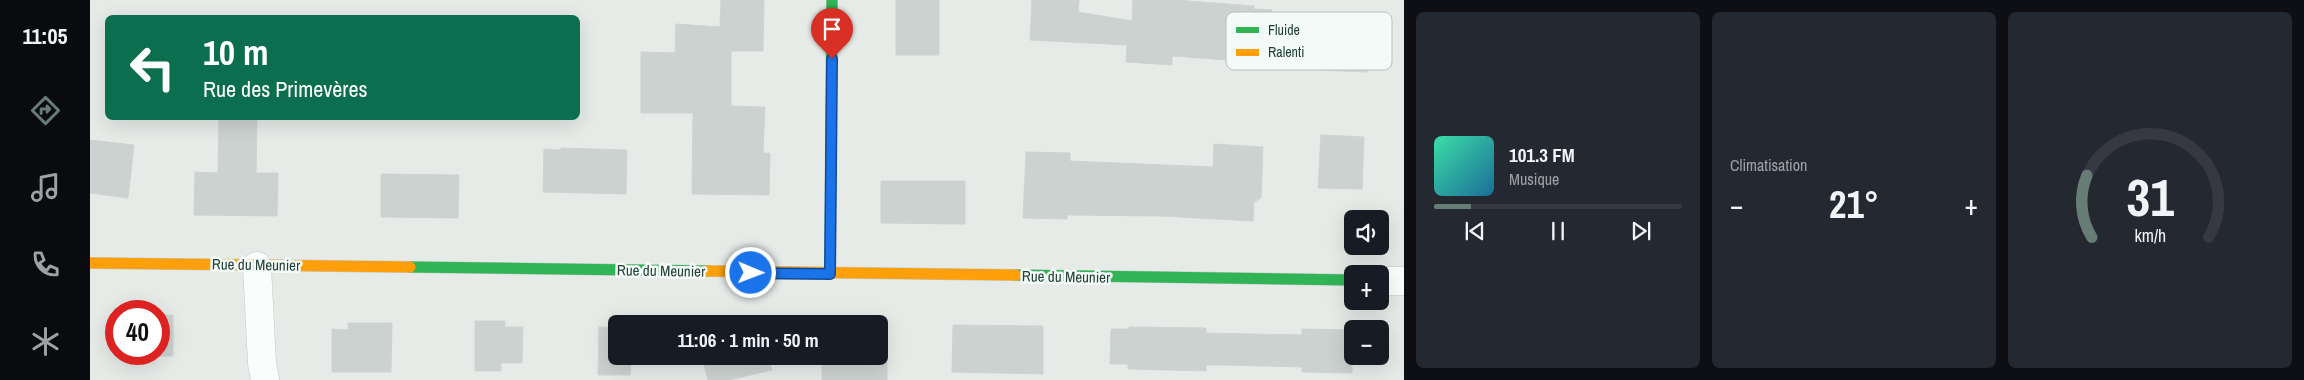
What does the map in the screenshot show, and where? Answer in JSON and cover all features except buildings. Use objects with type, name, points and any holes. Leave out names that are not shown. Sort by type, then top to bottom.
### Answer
[{"type":"street","points":[[830,274],[832,0]]},
{"type":"street","name":"Rue du Meunier","points":[[90,263],[1344,280]]},
{"type":"street","points":[[257,266],[262,363],[265,380]]},
{"type":"street","points":[[1389,281],[1404,281]]},
{"type":"traffic: fast","points":[[830,274],[832,0]]},
{"type":"traffic: fast","points":[[410,267],[706,271]]},
{"type":"traffic: fast","points":[[1016,275],[1344,280]]},
{"type":"traffic: slow","points":[[90,263],[410,267]]},
{"type":"traffic: slow","points":[[706,271],[1016,275]]},
{"type":"route","points":[[751,273],[830,274],[832,59]]}]
